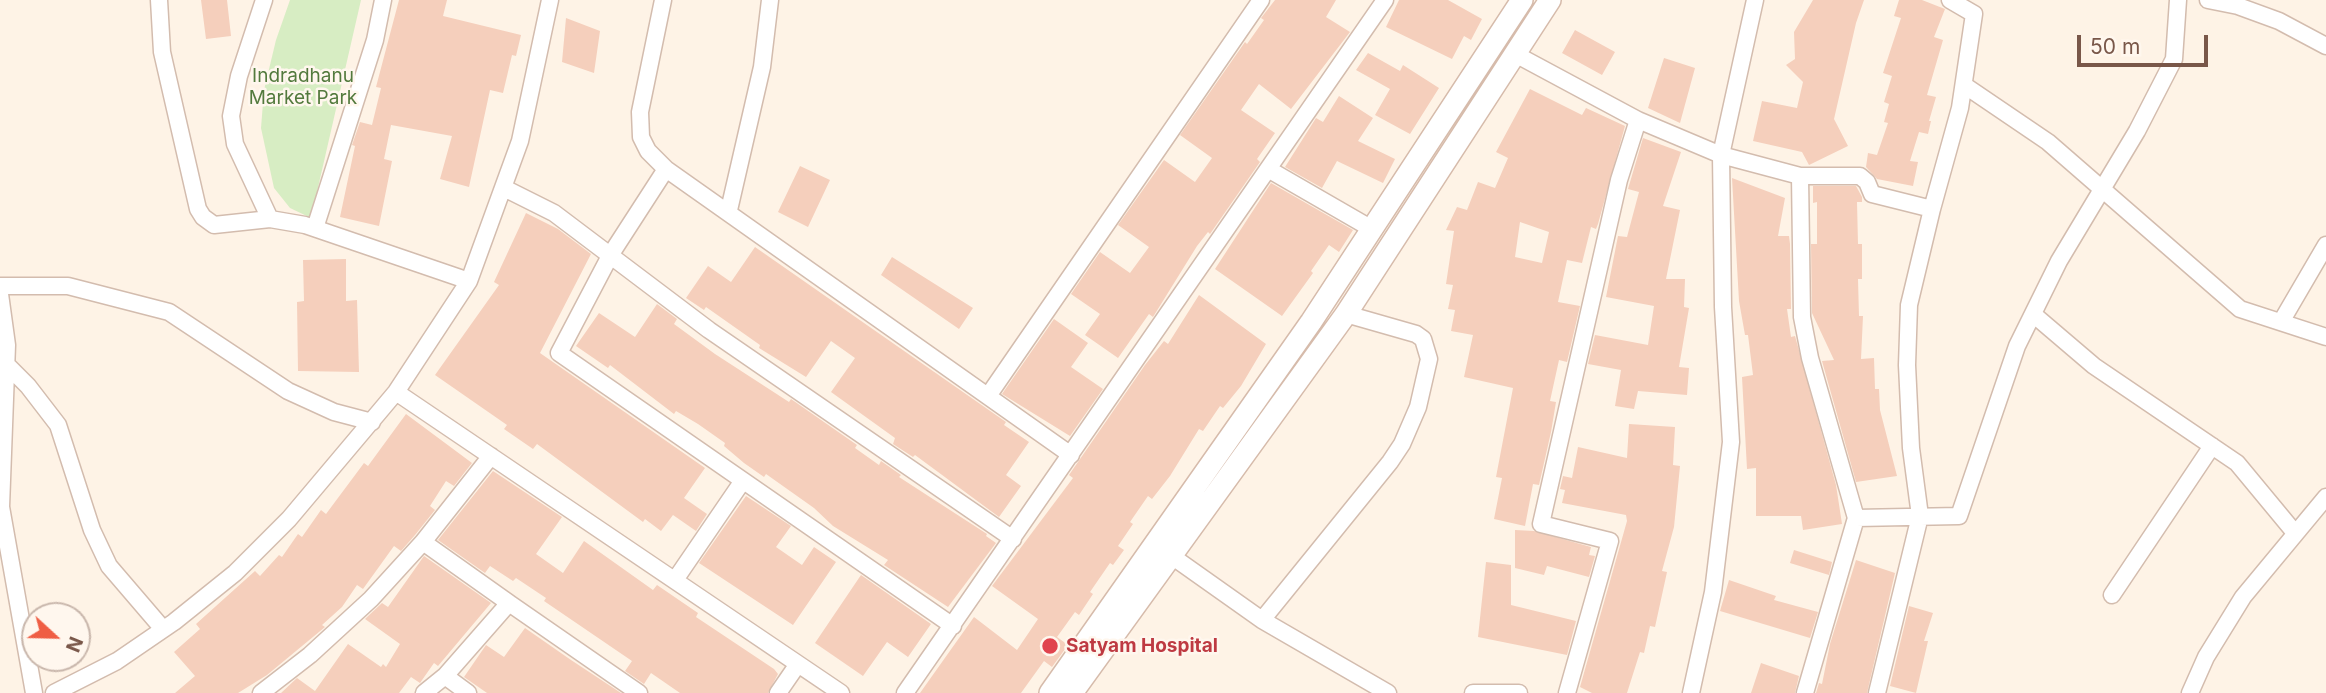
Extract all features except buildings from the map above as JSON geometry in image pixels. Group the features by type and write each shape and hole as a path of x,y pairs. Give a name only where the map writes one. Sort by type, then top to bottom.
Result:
{"street":[{"path":"159,0 162,52 198,209 214,225 270,219 315,228 469,281"},
{"path":"264,0 246,52 231,116 235,144 270,219"},
{"path":"315,228 375,40 383,0"},
{"path":"54,693 117,661 235,573 280,528 396,392 469,281 520,141 550,0"},
{"path":"663,0 639,121 643,144 666,169 729,210 1072,454"},
{"path":"729,210 762,67 770,0"},
{"path":"988,396 1261,0"},
{"path":"905,693 1385,0"},
{"path":"1050,693 1311,322 1522,0"},
{"path":"1072,693 1174,557 1274,412 1346,314 1550,0"},
{"path":"1691,693 1713,592 1731,442 1717,154 1755,0"},
{"path":"1877,693 1920,516 1911,448 1907,365 1909,305 1964,85 1974,14 1950,0"},
{"path":"1856,518 1959,516 2017,346 2059,261 2103,189 2174,59 2178,0"},
{"path":"2208,0 2238,6 2279,21 2326,46"},
{"path":"1516,54 1638,120 1717,154 1800,176 1860,176 1867,182 1872,194 1932,209"},
{"path":"1964,85 2048,142 2240,309 2326,337"},
{"path":"1466,89 1484,102"},
{"path":"1567,693 1610,541 1541,524 1619,180 1638,120"},
{"path":"666,169 611,254 559,353 953,626"},
{"path":"1268,169 1372,229"},
{"path":"1800,176 1802,317 1810,358 1856,518 1805,693"},
{"path":"504,188 554,214 611,254 709,330 1013,539"},
{"path":"2281,322 2326,245"},
{"path":"0,286 68,286 169,312 288,391 334,412 372,422"},
{"path":"0,294 6,364 1,507 34,693"},
{"path":"1262,620 1390,462 1402,444 1418,407 1429,359 1423,339 1416,334 1346,314"},
{"path":"2033,314 2094,366 2237,463 2295,533"},
{"path":"6,364 28,386 58,425 92,530 109,566 163,629"},
{"path":"396,392 841,693"},
{"path":"2112,595 2213,446"},
{"path":"261,693 310,655 371,599 423,542 491,456"},
{"path":"675,580 742,482"},
{"path":"2190,693 2206,657 2243,597 2295,533 2323,505"},
{"path":"423,542 639,693"},
{"path":"1174,557 1262,620 1388,693"},
{"path":"424,693 445,676 509,603"},
{"path":"778,693 798,664"},
{"path":"445,676 468,693"},
{"path":"1473,693 1519,693"}],"green space":[{"name":"Indradhanu Market Park","path":"290,0 361,0 311,218 290,208 274,188 261,128 264,90 276,40"}],"place":[{"name":"Satyam Hospital","path":"1050,646"}]}
